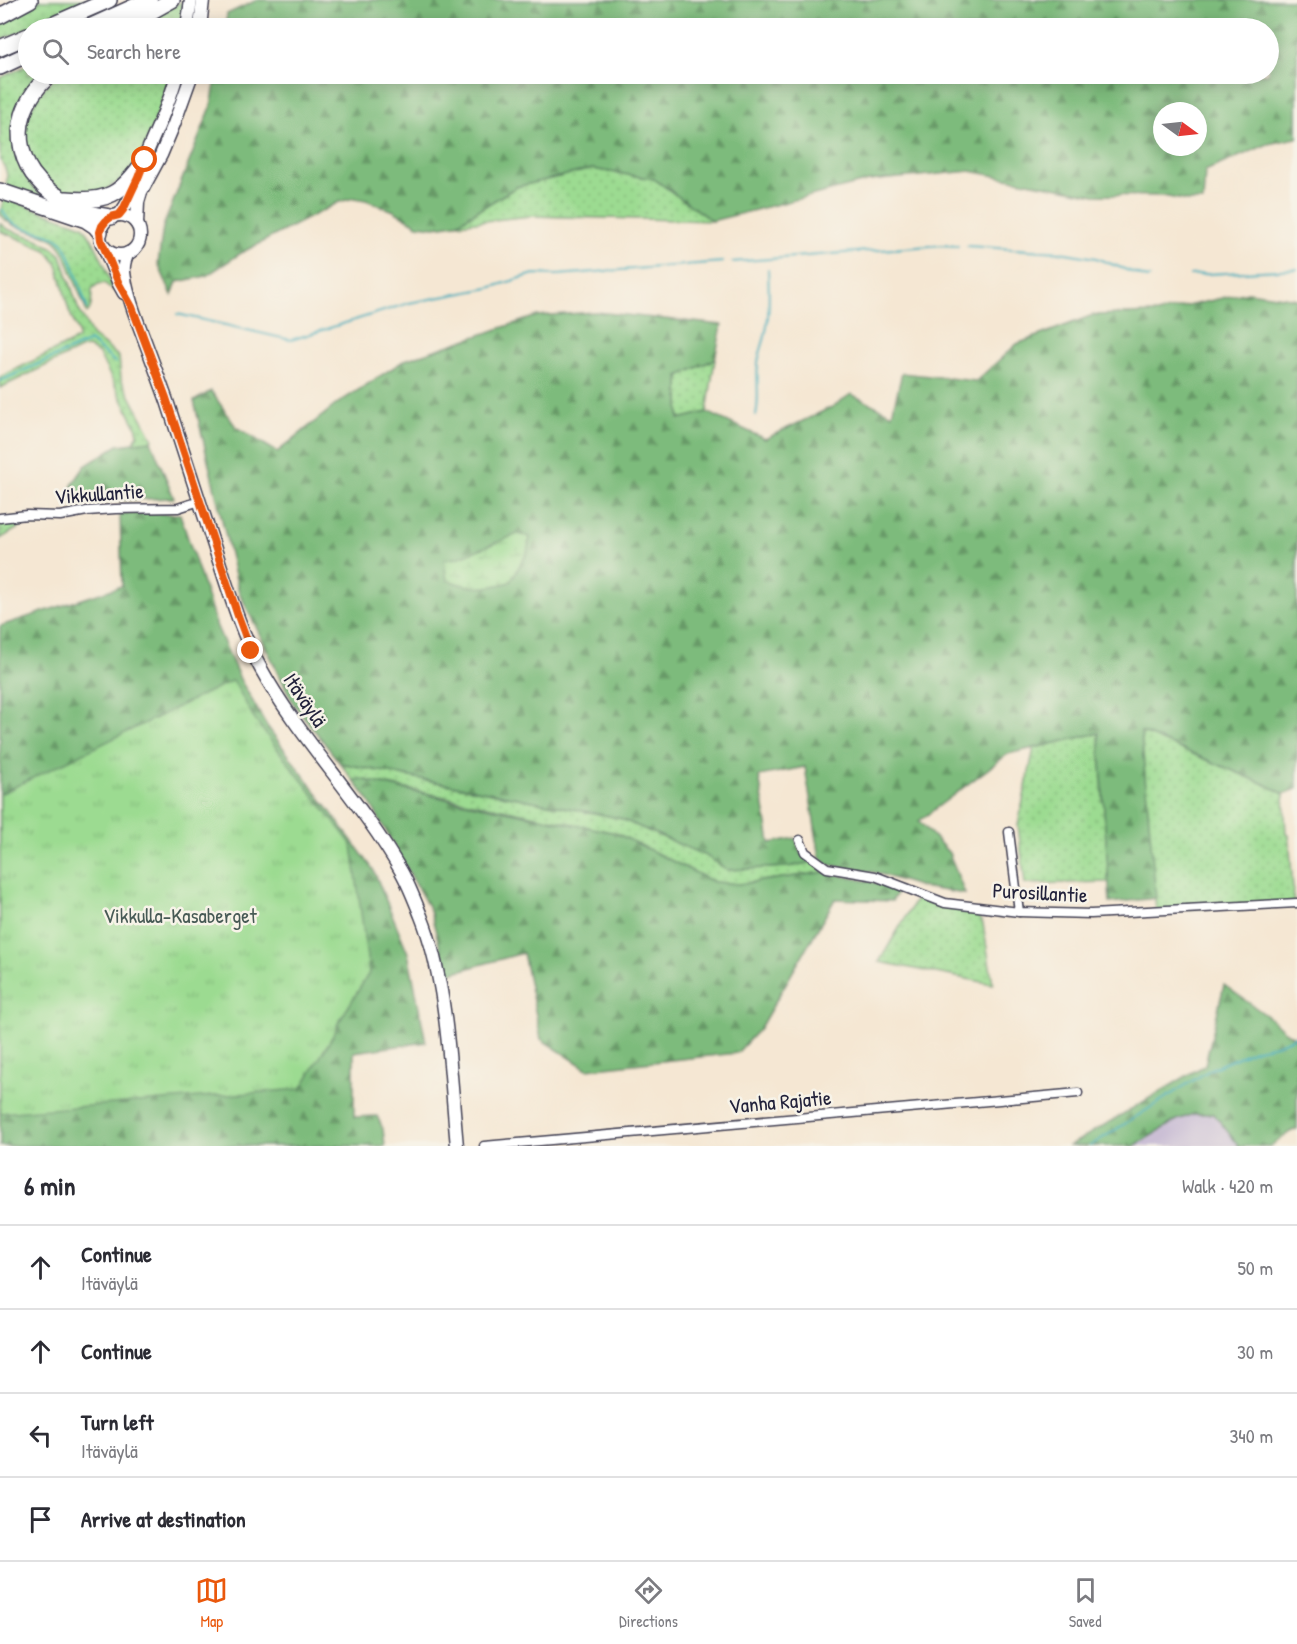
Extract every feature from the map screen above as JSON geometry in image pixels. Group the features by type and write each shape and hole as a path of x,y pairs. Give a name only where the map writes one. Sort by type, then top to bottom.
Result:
{"highway":[{"path":"0,16 30,0"},
{"path":"68,18 109,0"},
{"path":"109,18 149,0"},
{"path":"140,18 172,0"},
{"path":"0,48 18,40"},
{"path":"0,67 18,59"},
{"path":"42,84 32,95 21,122 20,140 26,161 38,180 63,199 88,213 115,216"},
{"path":"63,199 91,200 113,194 131,179 145,160"},
{"path":"0,191 86,220 100,232"}],"main road":[{"path":"201,18 203,0"},
{"path":"188,18 190,3"},
{"path":"115,216 132,219 140,231 138,243 128,253 117,255 104,247 100,232 106,221 126,205 169,103 174,84"},
{"path":"137,224 141,192 161,155 188,84"},
{"name":"Itäväylä","path":"104,247 119,284 132,307"},
{"name":"Itäväylä","path":"128,253 124,261 124,272 132,307 166,398 237,613 258,665 286,710 384,843 402,873 422,919 440,988 457,1146"}],"street":[{"name":"Vikkullantie","path":"0,518 27,515 60,516 106,509 178,508 200,501"},
{"path":"1009,832 1019,912"},
{"name":"Purosillantie","path":"800,840 805,852 827,868 875,876 945,903 1019,912 1090,914 1297,903"},
{"name":"Vanha Rajatie","path":"484,1146 1078,1093"}],"shaded area":[{"path":"1194,1114 1214,1114 1239,1146 1134,1146 1177,1120"}],"green space":[{"path":"40,0 88,0 55,18 18,18 18,33 0,40 0,22"},
{"path":"257,0 1297,0 1297,138 1268,144 1205,171 1203,201 1188,201 1163,196 1095,195 970,171 869,181 712,221 654,179 592,169 516,187 456,224 434,227 418,225 394,211 366,200 354,198 339,202 241,253 206,276 177,282 172,295 158,264 163,227 211,107 215,84 1279,84 1279,18 226,18 227,14"},
{"path":"183,1 181,18 151,18"},
{"path":"18,70 18,84 38,84 17,117 14,126 14,148 23,171 36,190 65,205 6,186 6,172 0,160 0,78"},
{"path":"48,84 168,84 154,124 131,171 100,194 77,193 58,187 42,176 30,160 25,138 28,117"},
{"path":"592,169 654,179 712,221 531,216 456,224 516,187"},
{"path":"4,198 83,226 101,256 113,290 104,283 92,289 91,305 87,313 60,246 51,238 16,226 5,219 0,213"},
{"path":"0,223 7,229 37,239 61,255 78,308 92,335 119,357 121,379 153,439 151,441 133,444 138,434 137,429 99,354 88,347 0,388 0,377 78,339 78,332 69,311 57,264 46,250 0,231"},
{"path":"1248,292 1297,299 1297,789 1284,794 1141,732 1156,898 1110,903 1099,733 1008,754 919,821 949,853 965,894 921,887 877,873 829,865 820,858 805,767 759,776 770,843 795,838 801,853 812,862 788,867 727,870 706,856 619,818 340,763 293,703 239,592 194,401 211,391 236,427 277,452 338,403 405,360 537,316 596,312 722,325 715,359 679,376 679,419 707,412 765,439 832,407 851,394 892,414 902,373 976,381 1017,344 1093,315 1157,313"},
{"path":"715,359 707,412 679,419 679,376"},
{"path":"151,441 174,498 68,502 72,485 85,466 118,445"},
{"name":"Vikkulla-Kasaberget","path":"120,513 180,514 217,627 240,679 267,726 373,869 408,953 426,1042 354,1052 354,1117 377,1116 383,1129 385,1146 0,1146 0,626 122,586"},
{"path":"35,518 0,539 0,521"},
{"path":"518,534 530,537 527,553 510,582 478,587 447,580 444,560 457,558"},
{"name":"Vikkulla-Kasaberget","path":"233,680 255,720 352,845 369,973 301,1089 0,1113 0,794"},
{"path":"1141,732 1284,794 1294,903 1156,911"},
{"path":"1099,733 1109,882 1025,884 1018,825 1034,748"},
{"path":"340,763 619,818 706,856 727,870 788,867 812,862 825,872 739,884 714,882 616,833 360,779 354,781"},
{"path":"360,779 616,833 714,882 739,884 825,872 900,888 892,901 835,899 760,1028 737,1053 587,1069 541,1039 523,953 447,974 430,910 369,801 354,781"},
{"path":"918,896 946,907 975,911 983,924 993,984 879,962"},
{"path":"1224,985 1297,1039 1297,1129 1271,1146 1239,1146 1214,1114 1194,1114 1177,1120 1134,1146 1069,1146 1205,1065"}],"waterway":[{"path":"3,210 13,223 48,234 62,242 73,264 87,308"},
{"path":"732,262 942,245 958,246"},
{"path":"967,246 1060,252 1096,258 1147,278 1150,277"},
{"path":"177,314 291,340 409,303 489,288 534,274 557,275 723,262"},
{"path":"756,415 758,363 768,320 768,269"},
{"path":"1190,275 1297,269"},
{"path":"0,381 90,341 116,363"},
{"path":"1090,1146 1211,1069 1257,1049 1276,1045 1297,1034"}],"route":[{"path":"145,160 123,210 102,226 101,240 119,284 132,307 166,398 251,651"}]}
